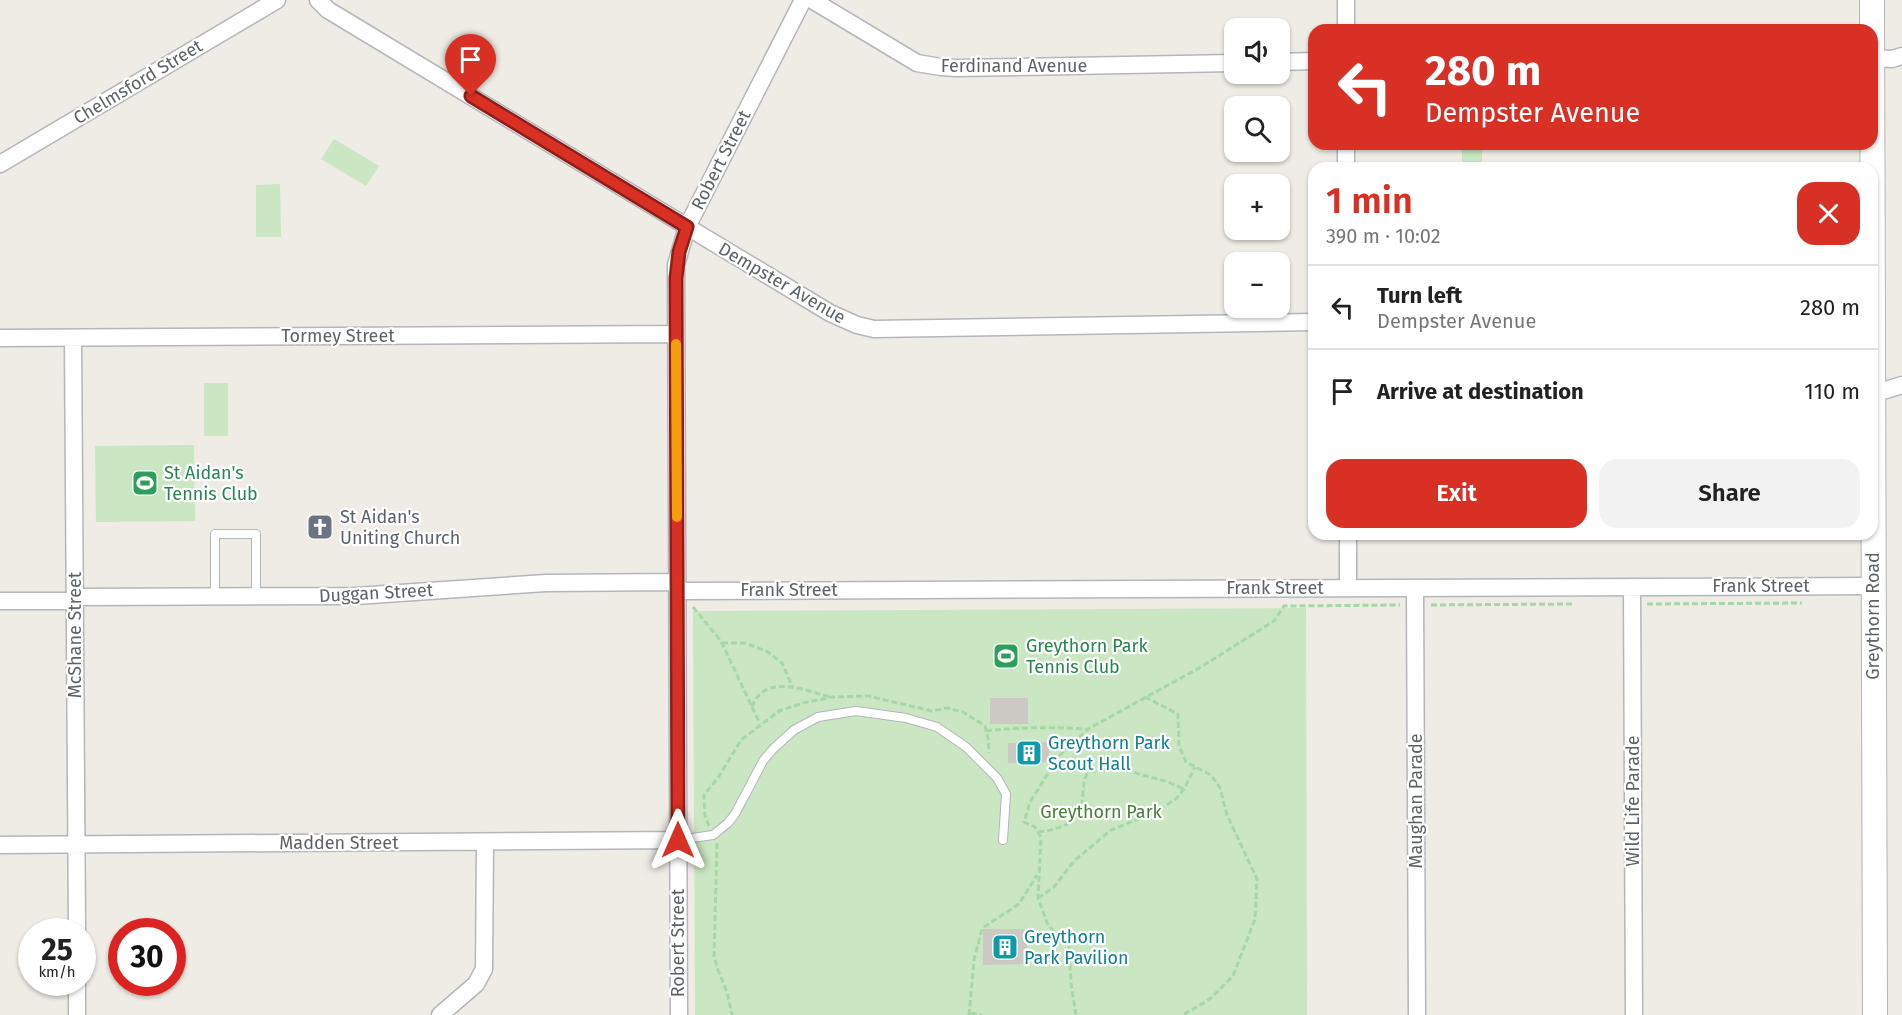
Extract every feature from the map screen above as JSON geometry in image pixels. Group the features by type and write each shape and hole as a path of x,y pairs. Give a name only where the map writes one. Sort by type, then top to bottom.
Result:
{"main road":[{"name":"Greythorn Road","path":"1872,0 1872,24"},
{"name":"Greythorn Road","path":"1873,540 1875,1015"}],"street":[{"name":"Chelmsford Street","path":"0,164 277,0"},
{"name":"Dempster Avenue","path":"318,0 328,10 830,314 847,322 865,327 1308,322"},
{"name":"Robert Street","path":"679,1015 676,265 687,227 803,0"},
{"name":"Ferdinand Avenue","path":"812,0 906,58 934,66 956,68 1224,63"},
{"path":"1346,0 1346,24"},
{"path":"1878,58 1902,56"},
{"path":"1290,62 1308,61"},
{"name":"Tormey Street","path":"0,338 676,334"},
{"name":"McShane Street","path":"73,338 77,918"},
{"path":"1878,392 1902,384"},
{"path":"1348,540 1348,588"},
{"name":"Duggan Street","path":"0,601 373,595 554,583 677,586"},
{"name":"Frank Street","path":"677,586 1348,588 1873,586"},
{"name":"Wild Life Parade","path":"1632,587 1634,1015"},
{"name":"Maughan Parade","path":"1415,588 1417,1015"},
{"name":"Madden Street","path":"0,845 678,840"},
{"path":"440,1015 476,984 484,969 485,842"},
{"path":"77,996 77,1015"}],"lane":[{"path":"215,597 215,534 256,534 256,597"},
{"path":"678,840 713,835 720,830 735,814 763,761 785,737 805,723 832,714 856,711 906,718 937,727 966,747 998,778 1006,794 1003,840"}],"path":[{"path":"692,606 722,643 760,724"},
{"path":"722,643 744,643 768,652 782,663 792,686"},
{"path":"752,707 754,701 765,690 787,685 832,698"},
{"path":"732,1015 727,992 714,956 718,844 705,816 704,795 718,778 741,740 779,711 803,703 832,698 867,696 932,711 947,708 963,712 985,726 989,756 998,771 998,778"},
{"path":"1076,1015 1069,947 1048,925 1038,898 1041,837 1035,827 1024,822 1030,802 1059,756 1088,729 1145,697 1178,714 1179,746 1186,762 1211,775 1220,788 1227,815 1257,879 1255,918 1233,976 1210,999 1183,1015"},
{"path":"987,731 1008,728 1058,727 1088,729"},
{"path":"1038,898 1054,887 1074,861 1111,830 1154,813 1176,799 1195,767"},
{"path":"1038,832 1051,831 1070,824 1083,801 1084,779 1090,771 1125,770 1184,789"},
{"path":"982,1015 970,1014 974,960 982,929 1019,904 1038,873"}],"green space":[{"path":"334,139 379,166 366,186 321,159"},
{"path":"1462,150 1482,150 1482,162 1462,162"},
{"path":"280,184 281,237 256,237 256,185"},
{"path":"204,383 228,383 228,436 204,436"},
{"name":"St Aidan's Tennis Club","path":"194,445 195,521 96,522 95,446"},
{"name":"Greythorn Park","path":"1306,608 1307,1015 695,1015 693,611"}],"building":[{"name":"Greythorn Park Tennis Club","path":"990,698 1028,698 1028,724 990,724"},
{"name":"Greythorn Park Scout Hall","path":"1049,742 1049,762 1008,763 1008,743"},
{"name":"Greythorn Park Pavilion","path":"983,929 1027,929 1027,964 983,965"}],"slow traffic":[{"path":"676,344 677,517"}],"place":[{"name":"St Aidan's Tennis Club","path":"145,483"},
{"name":"St Aidan's Uniting Church","path":"320,527"},
{"name":"Greythorn Park Tennis Club","path":"1006,656"},
{"name":"Greythorn Park Scout Hall","path":"1029,753"},
{"name":"Greythorn Park Pavilion","path":"1005,947"}],"route":[{"path":"471,96 687,227 676,265 678,840"}]}
